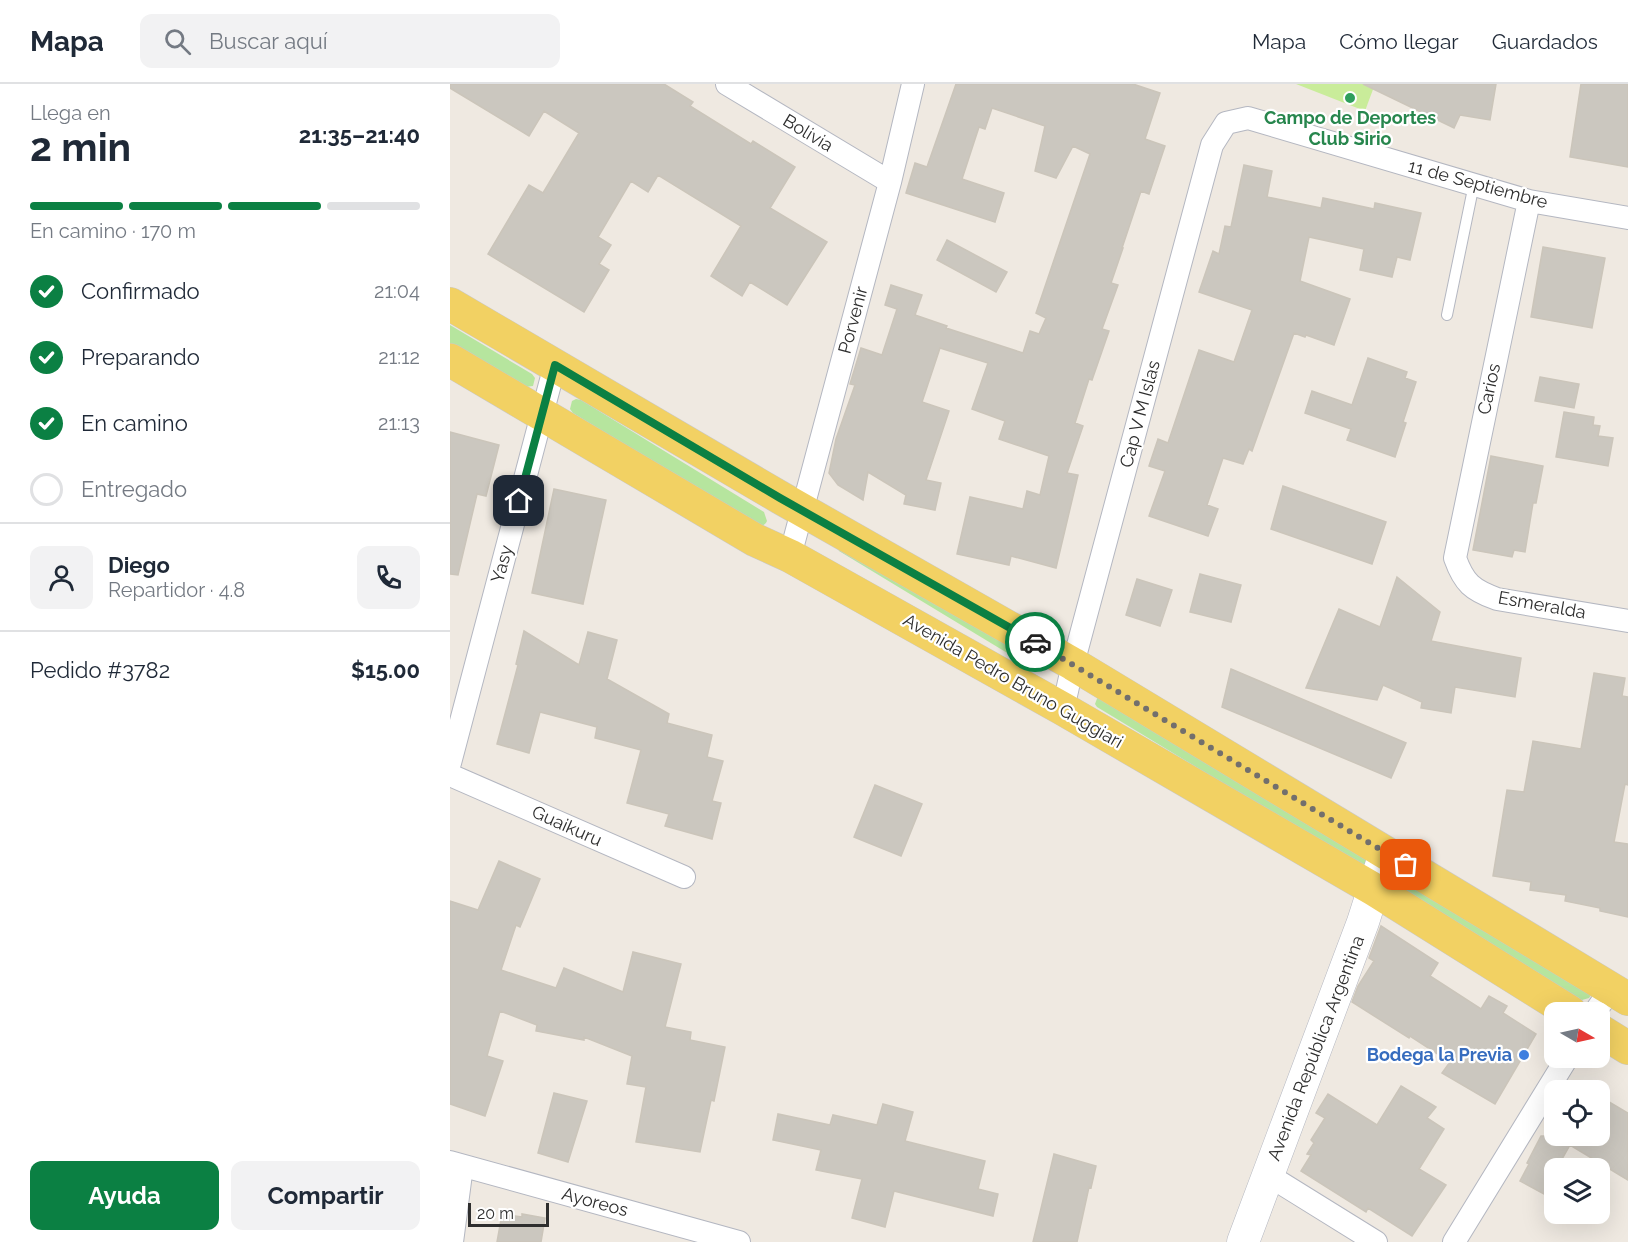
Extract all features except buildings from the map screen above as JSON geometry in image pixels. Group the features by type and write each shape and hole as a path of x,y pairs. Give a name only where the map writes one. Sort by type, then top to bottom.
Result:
{"main road":[{"path":"450,304 780,498 1073,664 1385,853 1611,1000"},
{"name":"Avenida Pedro Bruno Guggiari","path":"450,360 755,540 790,556 1063,709 1375,890 1554,1002"},
{"name":"Avenida República Argentina","path":"1243,1242 1375,890 1385,853"},
{"path":"1610,1037 1628,1048"}],"street":[{"name":"Bolivia","path":"727,84 890,182"},
{"name":"Porvenir","path":"790,556 890,182 913,84"},
{"name":"11 de Septiembre","path":"1226,123 1248,118 1529,201 1628,218"},
{"name":"Cap V M Islas","path":"1063,709 1073,664 1212,145 1226,123"},
{"name":"Carios","path":"1461,577 1455,558 1459,534 1529,201"},
{"name":"Yasy","path":"450,763 555,365"},
{"name":"Esmeralda","path":"1461,577 1479,592 1497,598 1628,621"},
{"name":"Guaikuru","path":"450,775 684,877"},
{"path":"1454,1242 1561,1068"},
{"path":"452,1242 456,1164"},
{"name":"Ayoreos","path":"456,1164 739,1242"},
{"path":"1268,1176 1376,1242"}],"lane":[{"path":"1447,315 1474,184"}],"green space":[{"name":"Campo de Deportes Club Sirio","path":"1296,84 1375,84 1365,111"},
{"path":"450,325 532,374 535,378 533,386 525,387 450,343"},
{"path":"576,399 764,512 766,523 756,525 573,413 570,409 572,401"},
{"path":"838,548 1045,666 1037,671 839,551"},
{"path":"1098,696 1371,858 1363,868 1097,707 1095,704"},
{"path":"1406,882 1591,995 1582,1000 1406,894 1404,885"}],"way so far":[{"path":"1035,642 1406,865"}],"place":[{"name":"Campo de Deportes Club Sirio","path":"1350,98"},
{"name":"Bodega la Previa","path":"1524,1055"}],"route":[{"path":"519,501 555,365 780,498 1035,642"}]}
